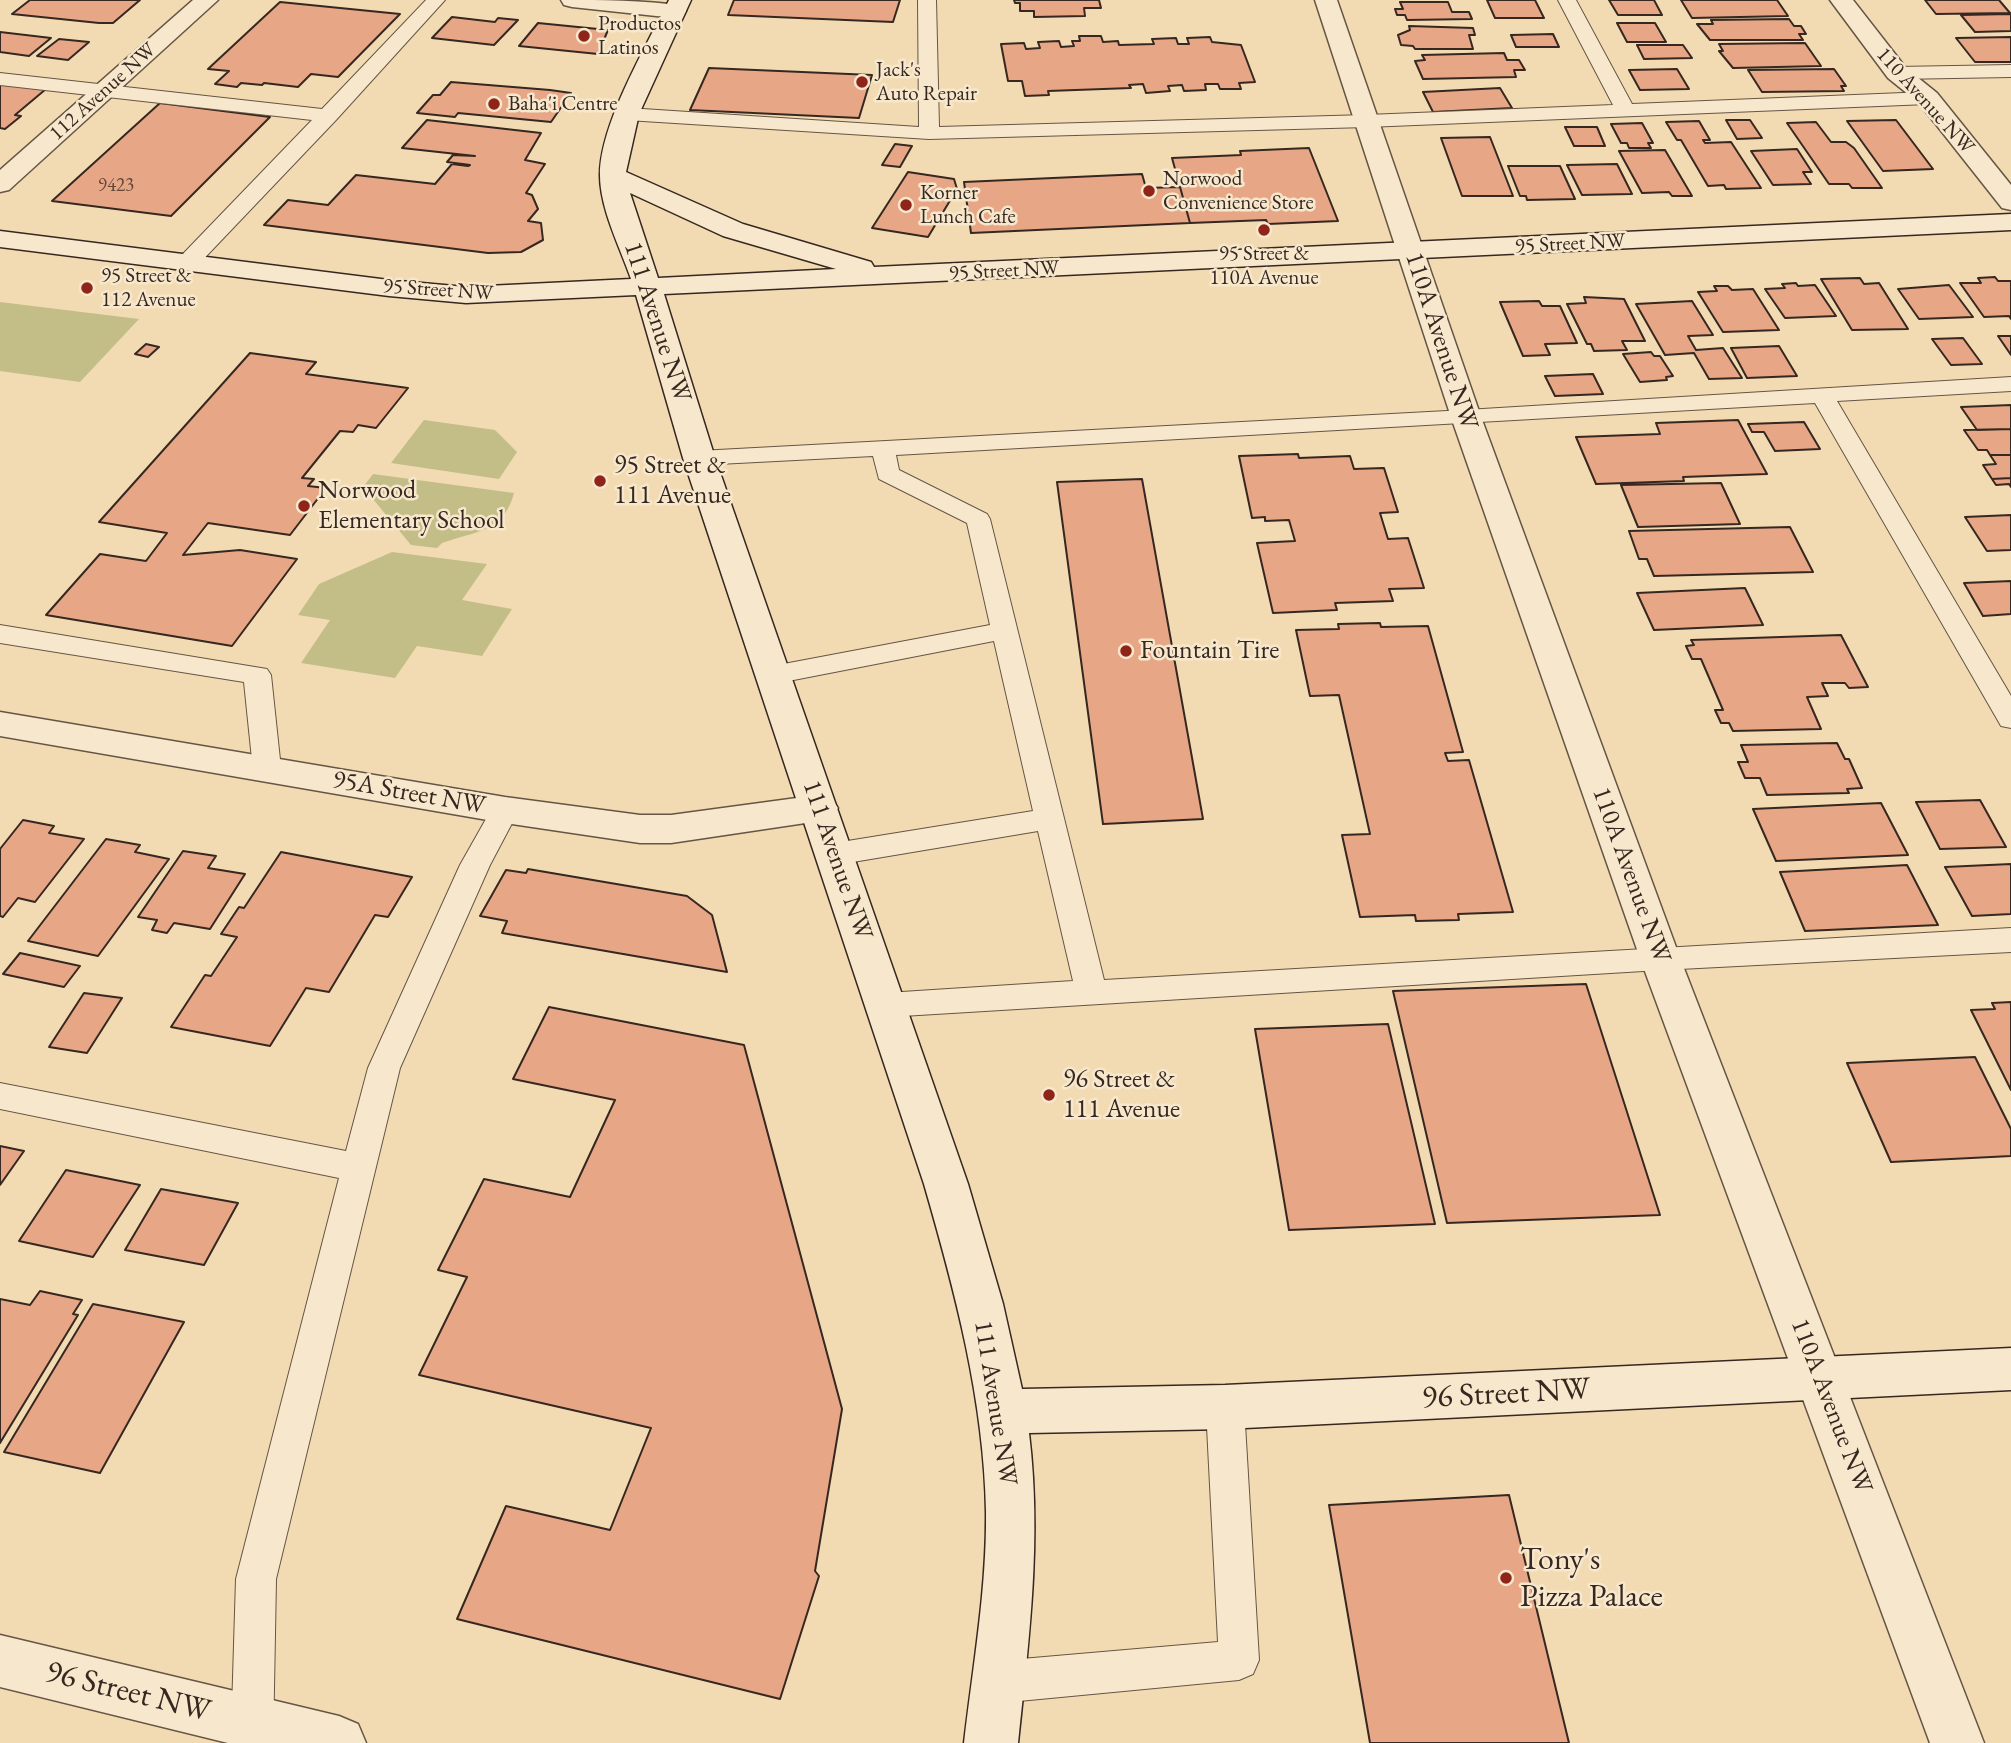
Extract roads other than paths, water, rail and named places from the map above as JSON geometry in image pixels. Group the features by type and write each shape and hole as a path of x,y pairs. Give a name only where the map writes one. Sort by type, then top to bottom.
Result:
{"street":[{"name":"112 Avenue NW","path":"0,184 207,0"},
{"path":"572,0 678,6"},
{"name":"110A Avenue NW","path":"1326,0 1466,417 1660,958 1957,1743"},
{"name":"110 Avenue NW","path":"1841,0 1897,73 1928,98 2011,202"},
{"name":"111 Avenue NW","path":"678,6 628,114 617,148 613,176 620,209 648,288 699,458 886,1005 974,1280 1000,1412 1009,1470 1011,1513 1010,1564 991,1743"},
{"path":"613,176 733,230 890,277"},
{"name":"95 Street NW","path":"0,239 466,295 2011,222"},
{"name":"95A Street NW","path":"0,723 505,810 640,829 671,829 819,808"},
{"name":"96 Street NW","path":"1000,1412 1225,1407 2011,1369"},
{"name":"96 Street NW","path":"0,1661 253,1733 339,1743"}],"lane":[{"path":"187,263 436,0"},
{"path":"927,0 929,133"},
{"path":"1567,0 1625,110"},
{"path":"1897,73 2011,71"},
{"path":"0,79 328,116"},
{"path":"628,114 929,133 1367,121 1928,98"},
{"path":"699,458 1466,417 2011,384"},
{"path":"1822,396 2011,719"},
{"path":"883,447 888,474 978,519 1002,631 1091,992"},
{"path":"774,675 1002,631"},
{"path":"0,634 257,675 267,769"},
{"path":"253,1733 256,1579 384,1068 475,865 505,810"},
{"path":"835,854 1049,819"},
{"path":"886,1005 1660,958 2011,940"},
{"path":"0,1096 360,1168"},
{"path":"998,1682 1239,1660 1225,1407"}],"place":[{"name":"Productos Latinos","path":"584,36"},
{"name":"Jack's Auto Repair","path":"862,82"},
{"name":"Baha'i Centre","path":"494,104"},
{"name":"Norwood Convenience Store","path":"1149,191"},
{"name":"Korner Lunch Cafe","path":"906,205"},
{"name":"95 Street & 110A Avenue","path":"1264,230"},
{"name":"95 Street & 112 Avenue","path":"87,288"},
{"name":"95 Street & 111 Avenue","path":"600,481"},
{"name":"Norwood Elementary School","path":"304,506"},
{"name":"Fountain Tire","path":"1126,651"},
{"name":"96 Street & 111 Avenue","path":"1049,1095"},
{"name":"Tony's Pizza Palace","path":"1506,1578"}]}
